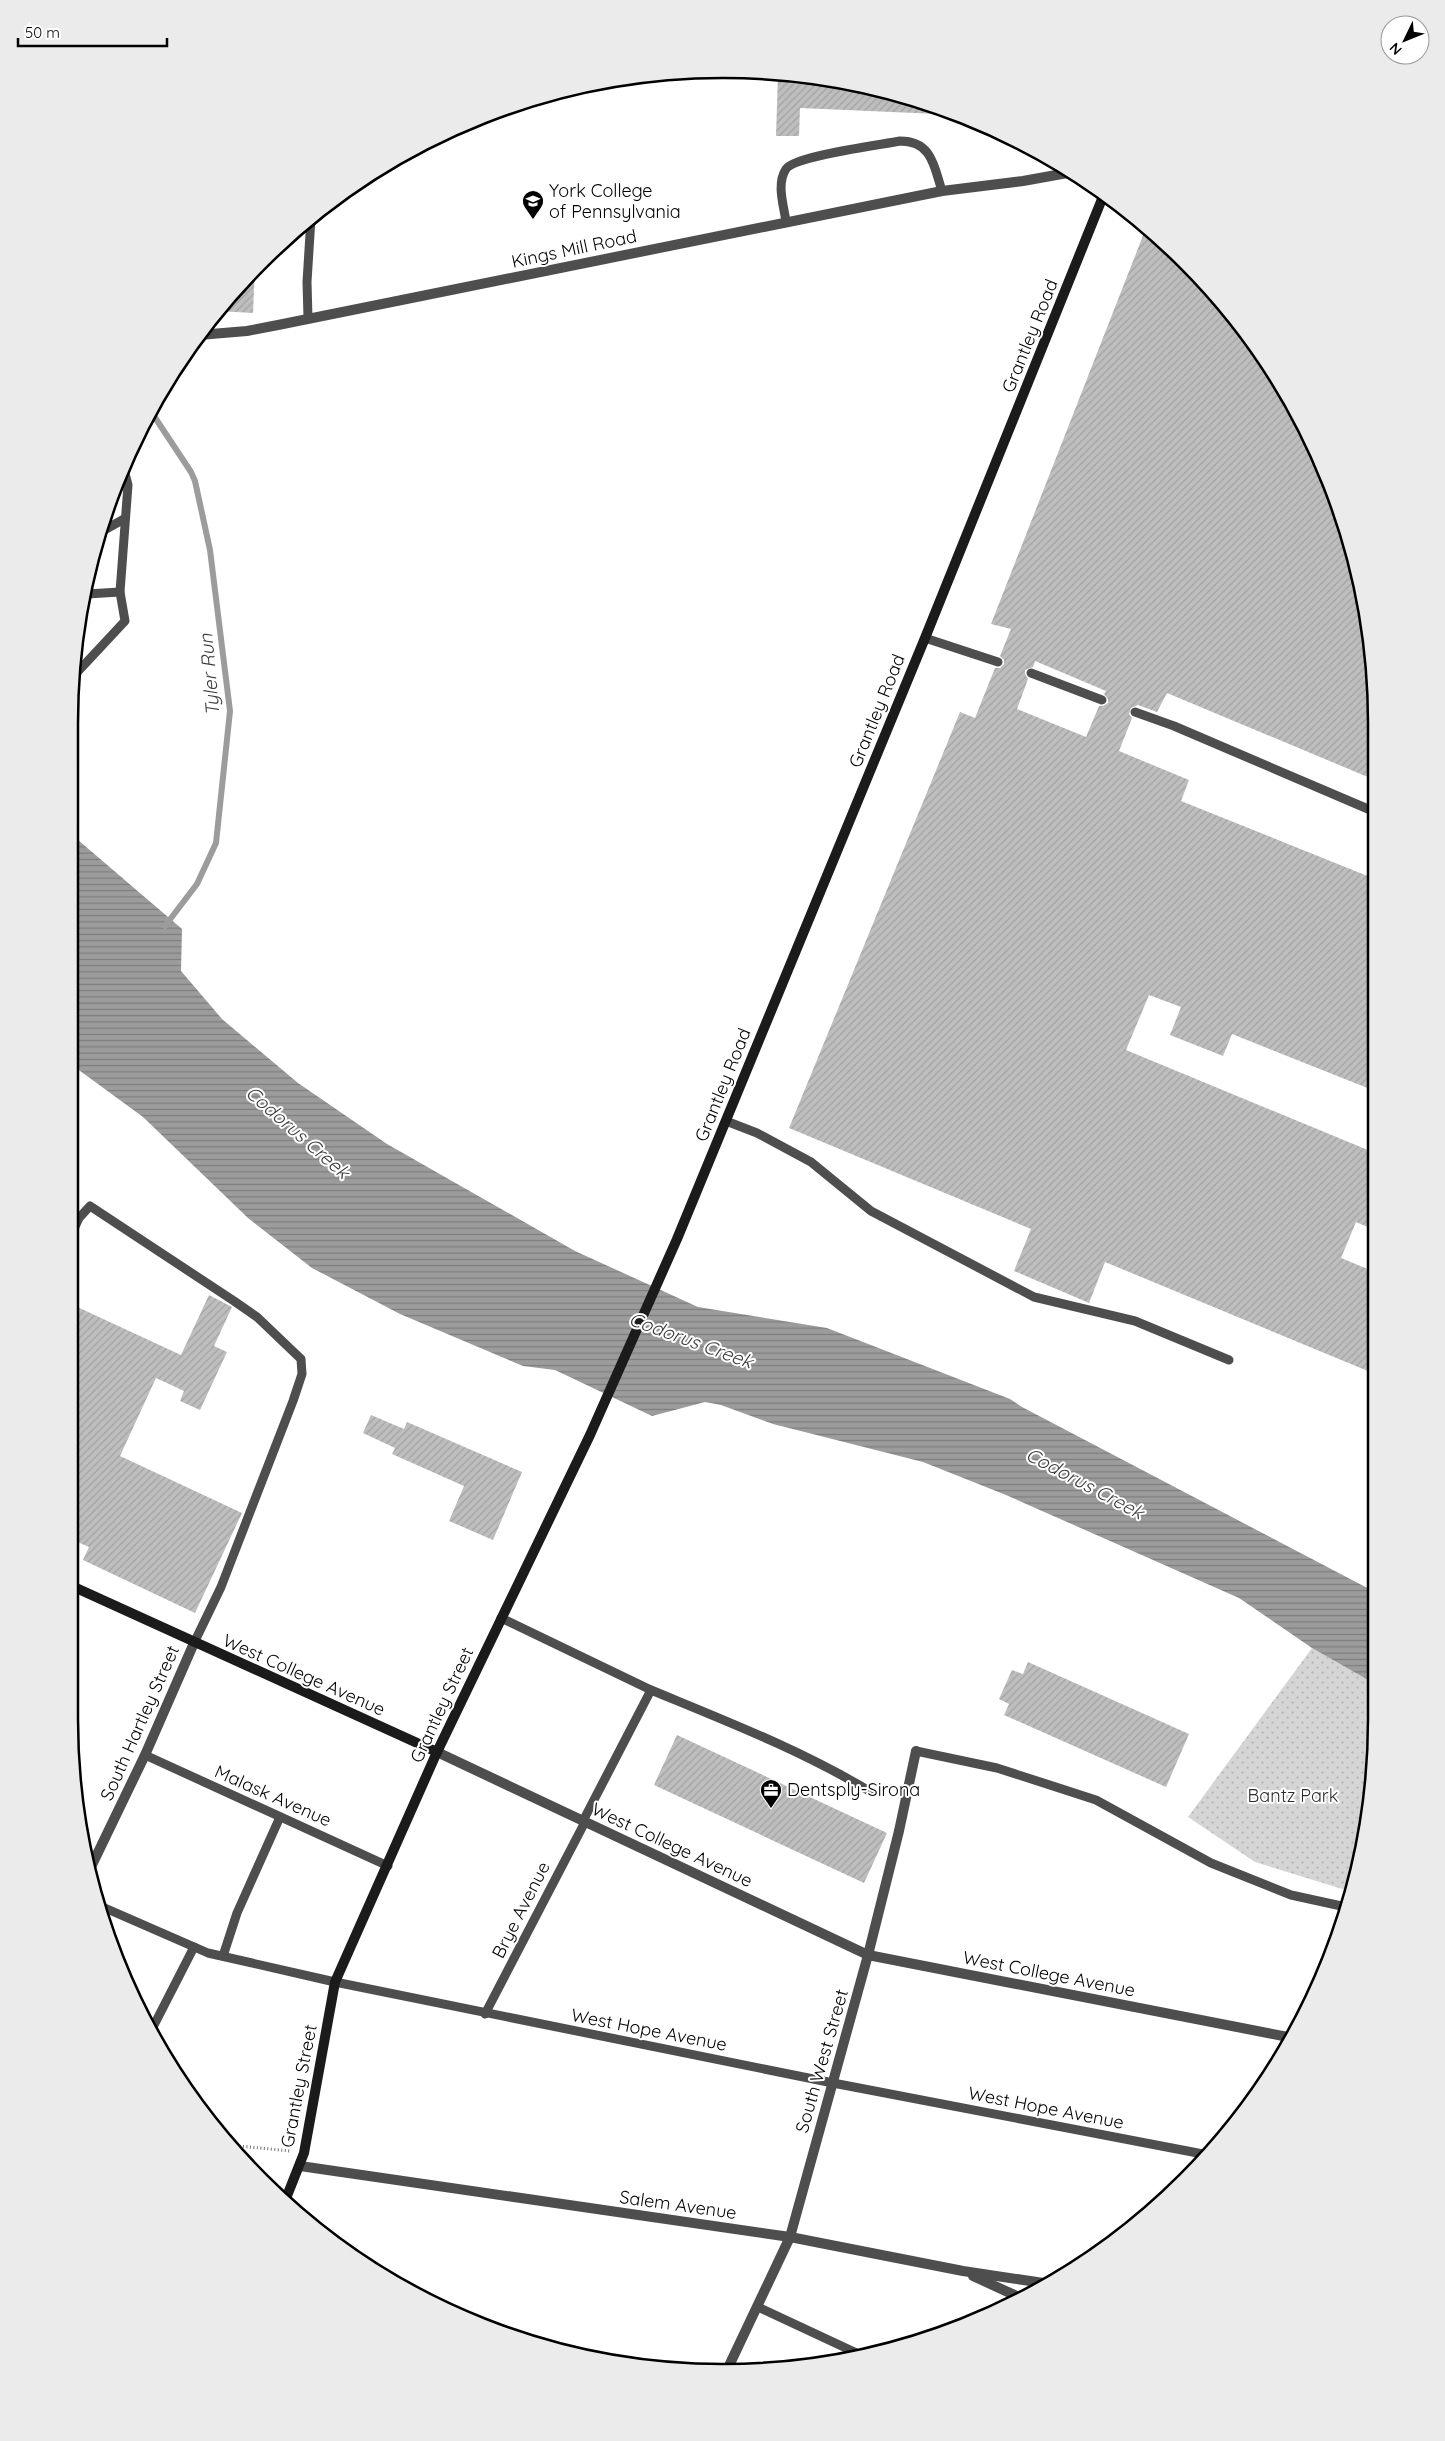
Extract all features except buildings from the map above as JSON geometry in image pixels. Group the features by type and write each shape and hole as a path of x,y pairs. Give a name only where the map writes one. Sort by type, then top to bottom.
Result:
{"street":[{"name":"Kings Mill Road","path":"208,334 247,331 942,191 1061,174"},
{"name":"Grantley Road","path":"677,1239 925,638 1101,201"},
{"name":"Grantley Street","path":"289,2195 304,2153 335,1982 437,1752 590,1435 677,1239"},
{"name":"West College Avenue","path":"78,1589 437,1752 868,1955 1284,2036"},
{"name":"South Hartley Street","path":"94,1861 145,1756 194,1643"},
{"name":"South West Street","path":"731,2364 790,2237 868,1955 899,1831 916,1751"},
{"name":"Salem Avenue","path":"300,2166 790,2237 963,2271 1036,2282"},
{"path":"963,2271 1013,2294"}],"lane":[{"path":"786,222 781,181 785,169 792,163 811,158 900,141 912,141 927,152 942,191"},
{"path":"308,318 307,282 310,227"},
{"path":"80,669 125,621 120,592 128,485 126,478"},
{"path":"108,528 124,519"},
{"path":"91,594 120,592"},
{"path":"925,638 998,662"},
{"path":"1031,673 1102,700"},
{"path":"1135,712 1174,726 1368,809"},
{"path":"726,1121 757,1133 811,1162 870,1211 1034,1297 1135,1321 1228,1360"},
{"path":"78,1220 90,1206 257,1317 301,1358 302,1374 293,1401 221,1587 194,1643"},
{"path":"502,1618 651,1690 834,1769 871,1792"},
{"name":"Brye Avenue","path":"485,2014 651,1690"},
{"path":"916,1751 997,1768 1096,1800 1211,1863 1291,1895 1339,1906"},
{"name":"Malask Avenue","path":"145,1756 388,1866"},
{"path":"222,1956 237,1913 280,1817"},
{"name":"West Hope Avenue","path":"107,1909 194,1947 222,1956 335,1982 832,2083 1199,2153"},
{"path":"155,2024 194,1947"},
{"path":"758,2307 851,2350"}],"path":[{"path":"240,2146 304,2153"}],"green space":[{"name":"Bantz Park","path":"1312,1648 1368,1680 1366,1761 1362,1803 1345,1890 1255,1862 1188,1817"}],"water":[{"name":"Codorus Creek","path":"78,840 182,929 181,971 222,1019 298,1083 387,1144 575,1251 698,1307 827,1328 1010,1399 1368,1588 1368,1680 1312,1648 1239,1598 1006,1495 923,1462 773,1424 721,1405 705,1402 652,1416 555,1370 523,1366 400,1314 312,1268 248,1218 143,1117 78,1069"}],"waterway":[{"name":"Tyler Run","path":"155,417 195,481 210,550 230,711 216,843 197,884 165,926"}],"place":[{"name":"York College of Pennsylvania","path":"533,220"},
{"name":"Dentsply-Sirona","path":"771,1809"}]}
